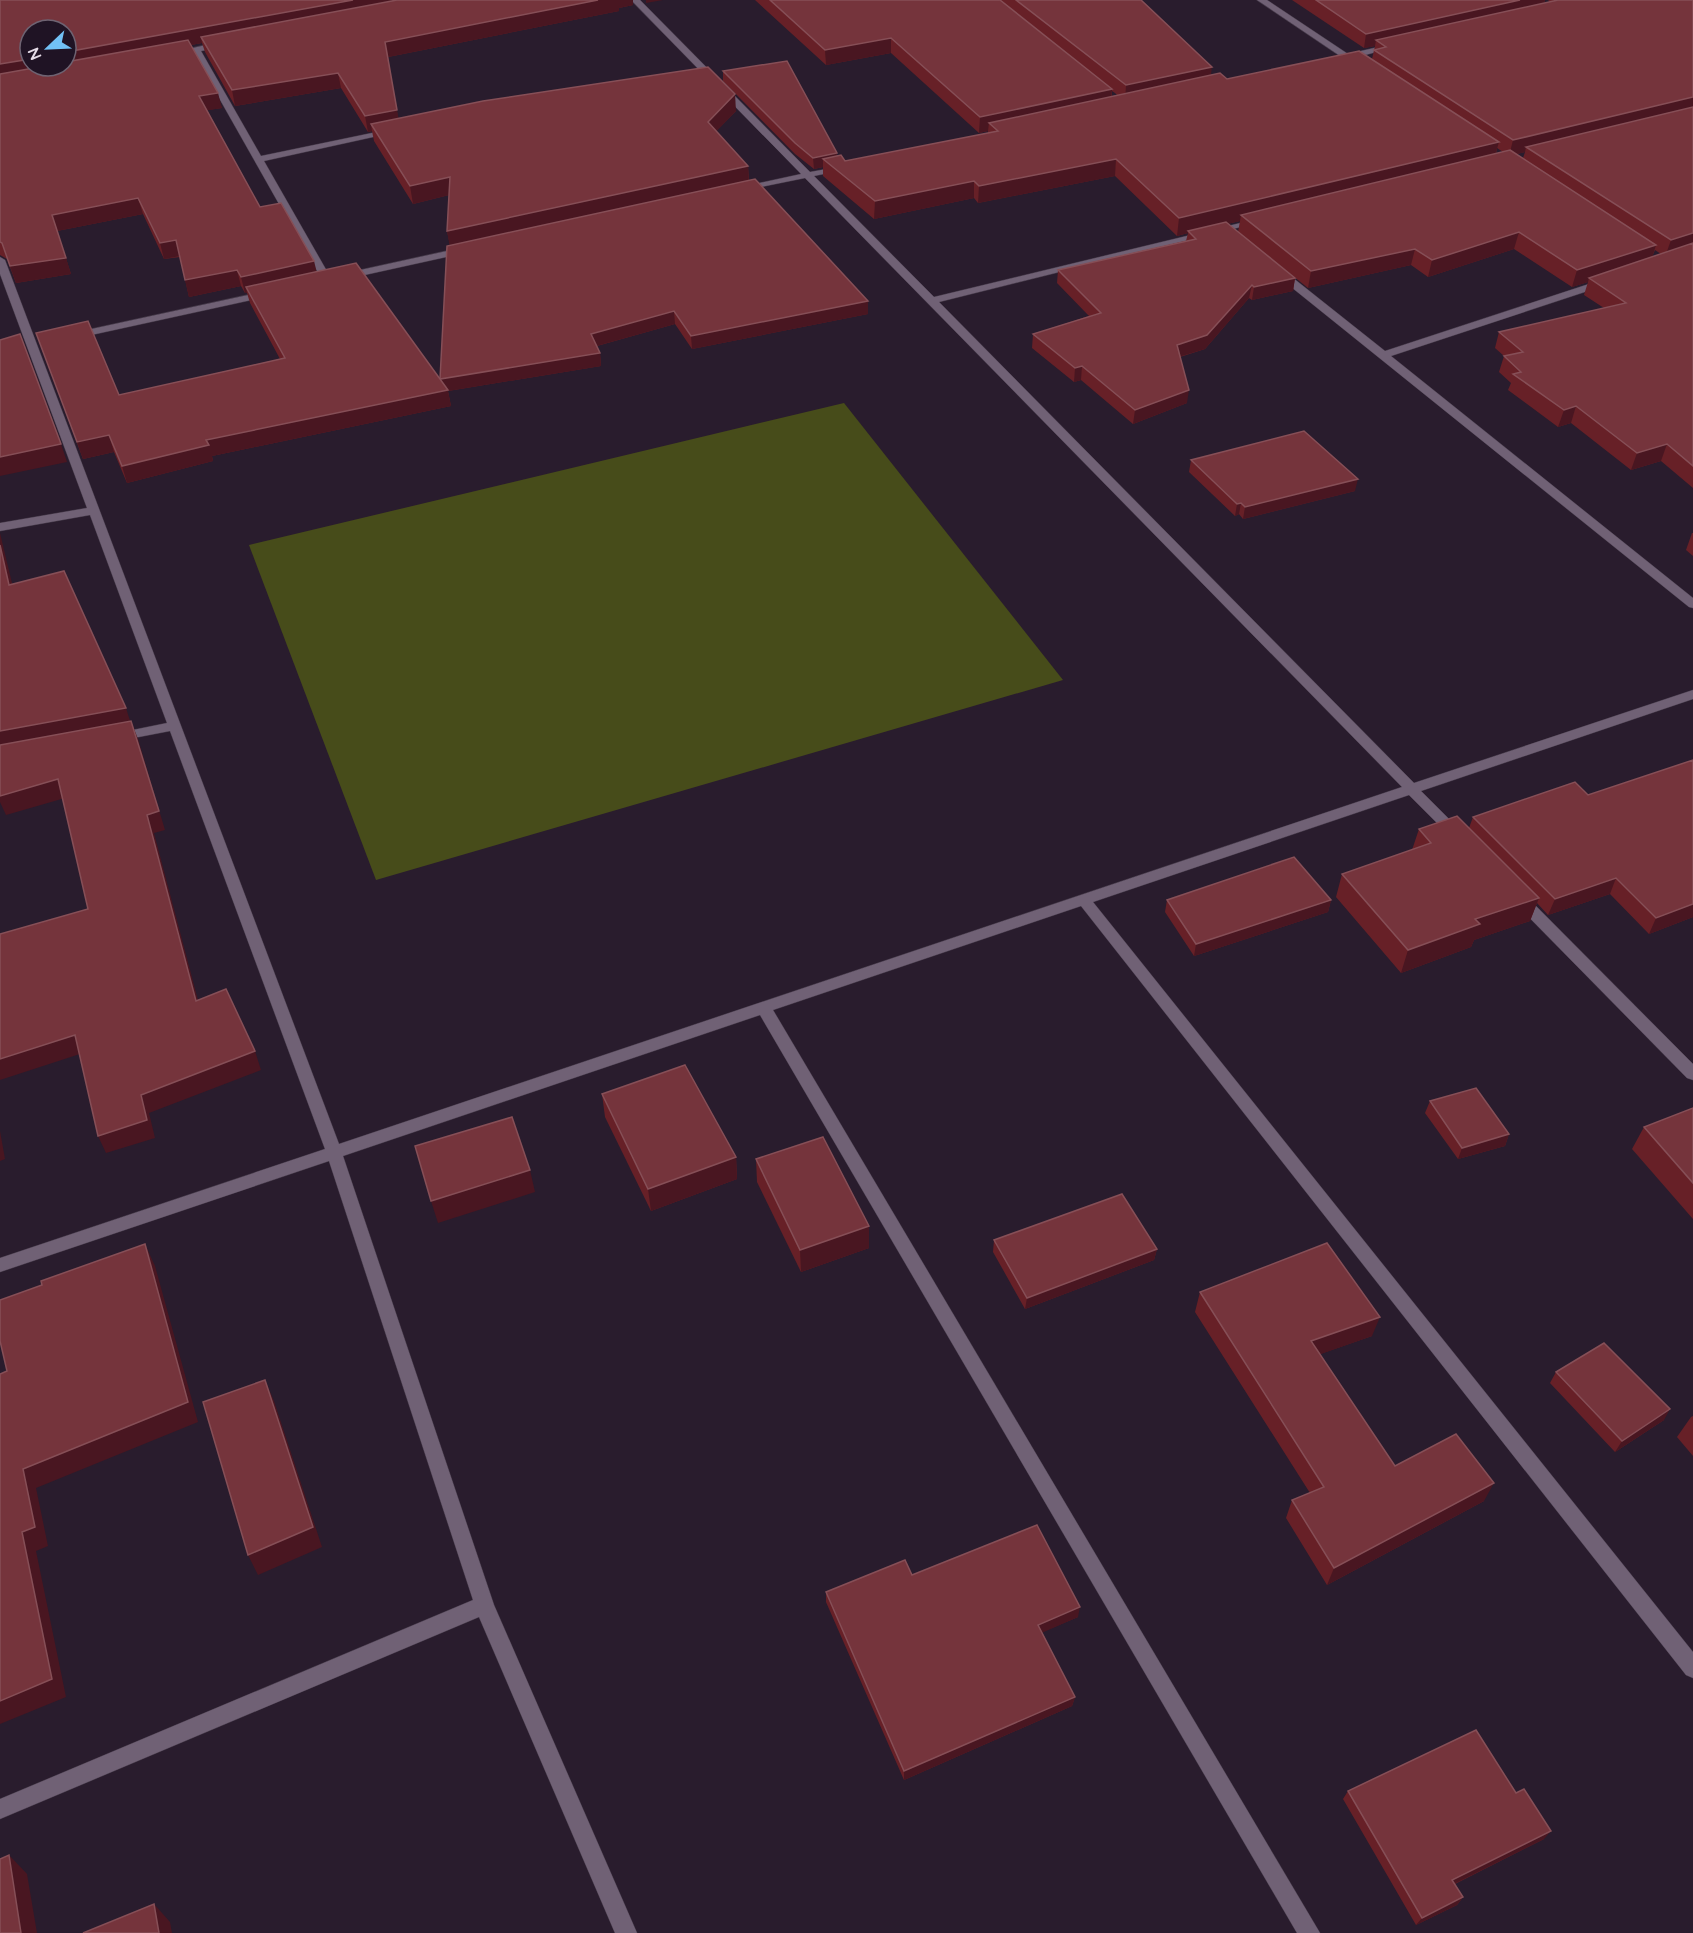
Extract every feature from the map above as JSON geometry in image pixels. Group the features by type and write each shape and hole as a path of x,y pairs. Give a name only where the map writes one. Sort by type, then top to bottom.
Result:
{"street":[{"path":"635,0 697,69 807,175 1469,847"},
{"path":"1261,0 1358,63"},
{"path":"162,55 231,42"},
{"path":"1336,59 1406,44"},
{"path":"196,49 327,280"},
{"path":"259,159 399,130"},
{"path":"739,190 854,165"},
{"path":"932,301 1229,232 1270,217"},
{"path":"315,283 475,248"},
{"path":"0,260 333,1152 484,1605 625,1933"},
{"path":"1271,266 1693,604"},
{"path":"1383,356 1619,278"},
{"path":"66,338 281,290"},
{"path":"0,527 93,511"},
{"path":"0,1265 1693,694"},
{"path":"105,739 174,726"},
{"path":"1511,889 1693,1074"},
{"path":"1084,900 1693,1668"},
{"path":"764,1008 1309,1933"},
{"path":"0,1809 484,1605"}],"green space":[{"path":"844,403 1063,680 376,880 249,545"}],"building":[{"path":"0,0 353,0 78,50 78,18 18,18 18,61 0,64"},
{"path":"397,0 598,0 385,42 397,110 365,116 338,73 232,90 201,37"},
{"path":"770,0 1000,0 1112,89 980,117 891,38 825,50"},
{"path":"1016,0 1141,0 1212,67 1126,85"},
{"path":"1316,0 1520,0 1366,34"},
{"path":"1558,0 1693,0 1693,97 1513,140 1374,50 1386,47 1376,40"},
{"path":"188,40 218,93 199,96 260,207 281,203 314,261 241,277 237,270 185,280 176,240 160,243 138,198 52,215 66,258 10,266 0,242 0,74 18,71 18,78 78,78 78,60"},
{"path":"1359,51 1499,142 1179,218 1116,159 979,186 974,181 875,201 823,159 841,155 845,161 998,131 989,123 1220,73 1227,79"},
{"path":"787,61 837,153 813,158 723,71"},
{"path":"708,67 735,94 708,122 748,166 447,231 450,177 410,186 371,124 483,101"},
{"path":"1693,107 1693,233 1671,240 1526,147"},
{"path":"1510,150 1656,245 1577,270 1519,232 1432,260 1415,249 1311,271 1241,215"},
{"path":"755,179 868,301 691,336 674,311 591,334 600,353 440,379 447,246"},
{"path":"1226,222 1295,278 1254,287 1252,285 1207,335 1177,345 1189,390 1135,410 1082,366 1075,368 1033,334 1101,313 1058,270 1196,239 1188,231"},
{"path":"1693,243 1693,466 1667,444 1637,453 1576,406 1564,410 1513,374 1521,372 1504,356 1523,352 1499,332 1626,303 1589,278"},
{"path":"356,263 448,390 206,440 209,445 122,466 109,435 77,442 36,333 88,321 119,395 285,358 246,287"},
{"path":"20,334 61,444 0,457 0,340"},
{"path":"1304,431 1358,479 1245,507 1241,503 1237,504 1191,460"},
{"path":"0,545 9,585 64,571 126,708 0,731"},
{"path":"131,721 159,811 147,815 196,1001 226,989 255,1051 141,1095 147,1120 98,1136 75,1035 0,1059 0,934 88,909 58,779 0,796 0,745"},
{"path":"1693,760 1693,904 1656,918 1616,878 1555,899 1473,817 1575,782 1588,795"},
{"path":"1457,816 1539,898 1475,919 1480,924 1408,950 1342,874 1431,843 1419,829"},
{"path":"1294,857 1331,900 1196,944 1167,900"},
{"path":"685,1065 736,1157 648,1189 602,1094"},
{"path":"1476,1088 1509,1134 1462,1148 1430,1101"},
{"path":"1693,1108 1693,1183 1644,1127"},
{"path":"512,1117 530,1170 431,1201 415,1146"},
{"path":"823,1137 869,1226 800,1250 756,1159"},
{"path":"1122,1194 1157,1249 1027,1298 994,1240"},
{"path":"1327,1243 1380,1317 1311,1341 1395,1466 1456,1434 1494,1483 1334,1568 1292,1500 1324,1487 1200,1292"},
{"path":"145,1244 188,1402 23,1469 35,1527 22,1532 52,1679 0,1701 0,1374 7,1371 0,1341 0,1300 42,1285 41,1281"},
{"path":"1604,1343 1670,1409 1622,1441 1556,1372"},
{"path":"265,1380 313,1527 248,1555 203,1402"},
{"path":"1037,1525 1080,1607 1038,1625 1075,1697 904,1771 826,1592 905,1560 912,1575"},
{"path":"1476,1730 1516,1793 1524,1789 1551,1831 1452,1880 1463,1897 1422,1918 1348,1791"},
{"path":"9,1855 21,1933 0,1933 0,1859"},
{"path":"154,1904 159,1933 83,1933"}]}
